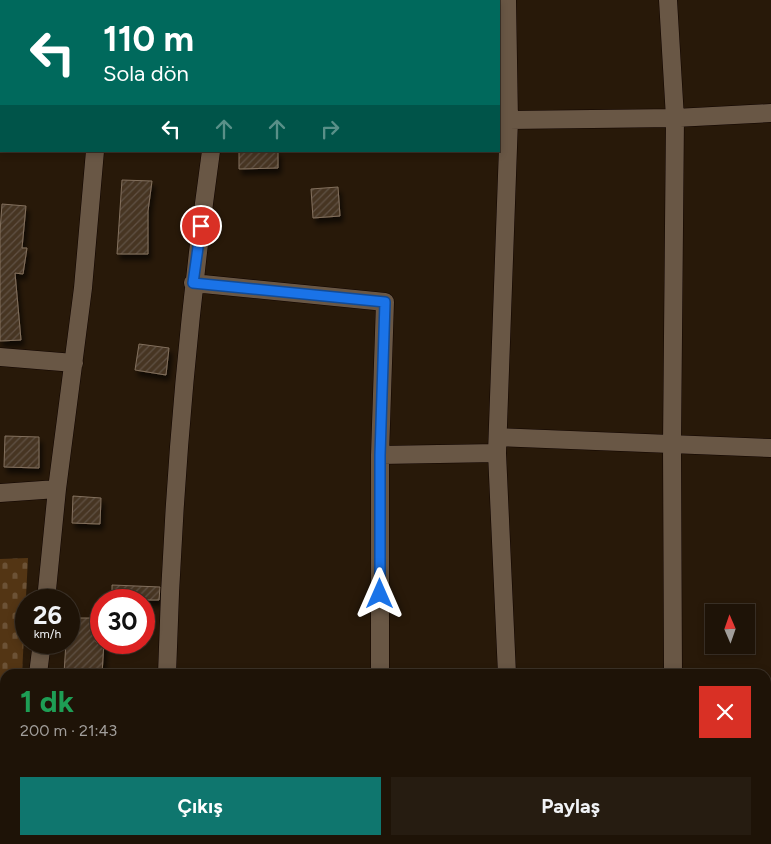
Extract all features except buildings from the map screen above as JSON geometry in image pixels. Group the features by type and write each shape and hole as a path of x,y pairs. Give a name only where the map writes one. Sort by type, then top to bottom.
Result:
{"street":[{"path":"507,0 509,120 498,445 507,669"},
{"path":"668,0 676,118 672,445 674,669"},
{"path":"509,120 676,118 771,113"},
{"path":"47,589 57,489 74,363 95,152"},
{"path":"167,669 170,574 193,283 211,152"},
{"path":"193,283 385,302 380,455 380,669"},
{"path":"0,357 74,363"},
{"path":"380,455 498,445 672,445 771,448"},
{"path":"0,493 57,489"},
{"path":"39,669 40,654"}],"green space":[{"path":"28,558 26,589 15,589 15,654 23,654 22,669 0,669 0,559"}],"route":[{"path":"201,226 193,283 385,302 380,455 380,594"}]}
